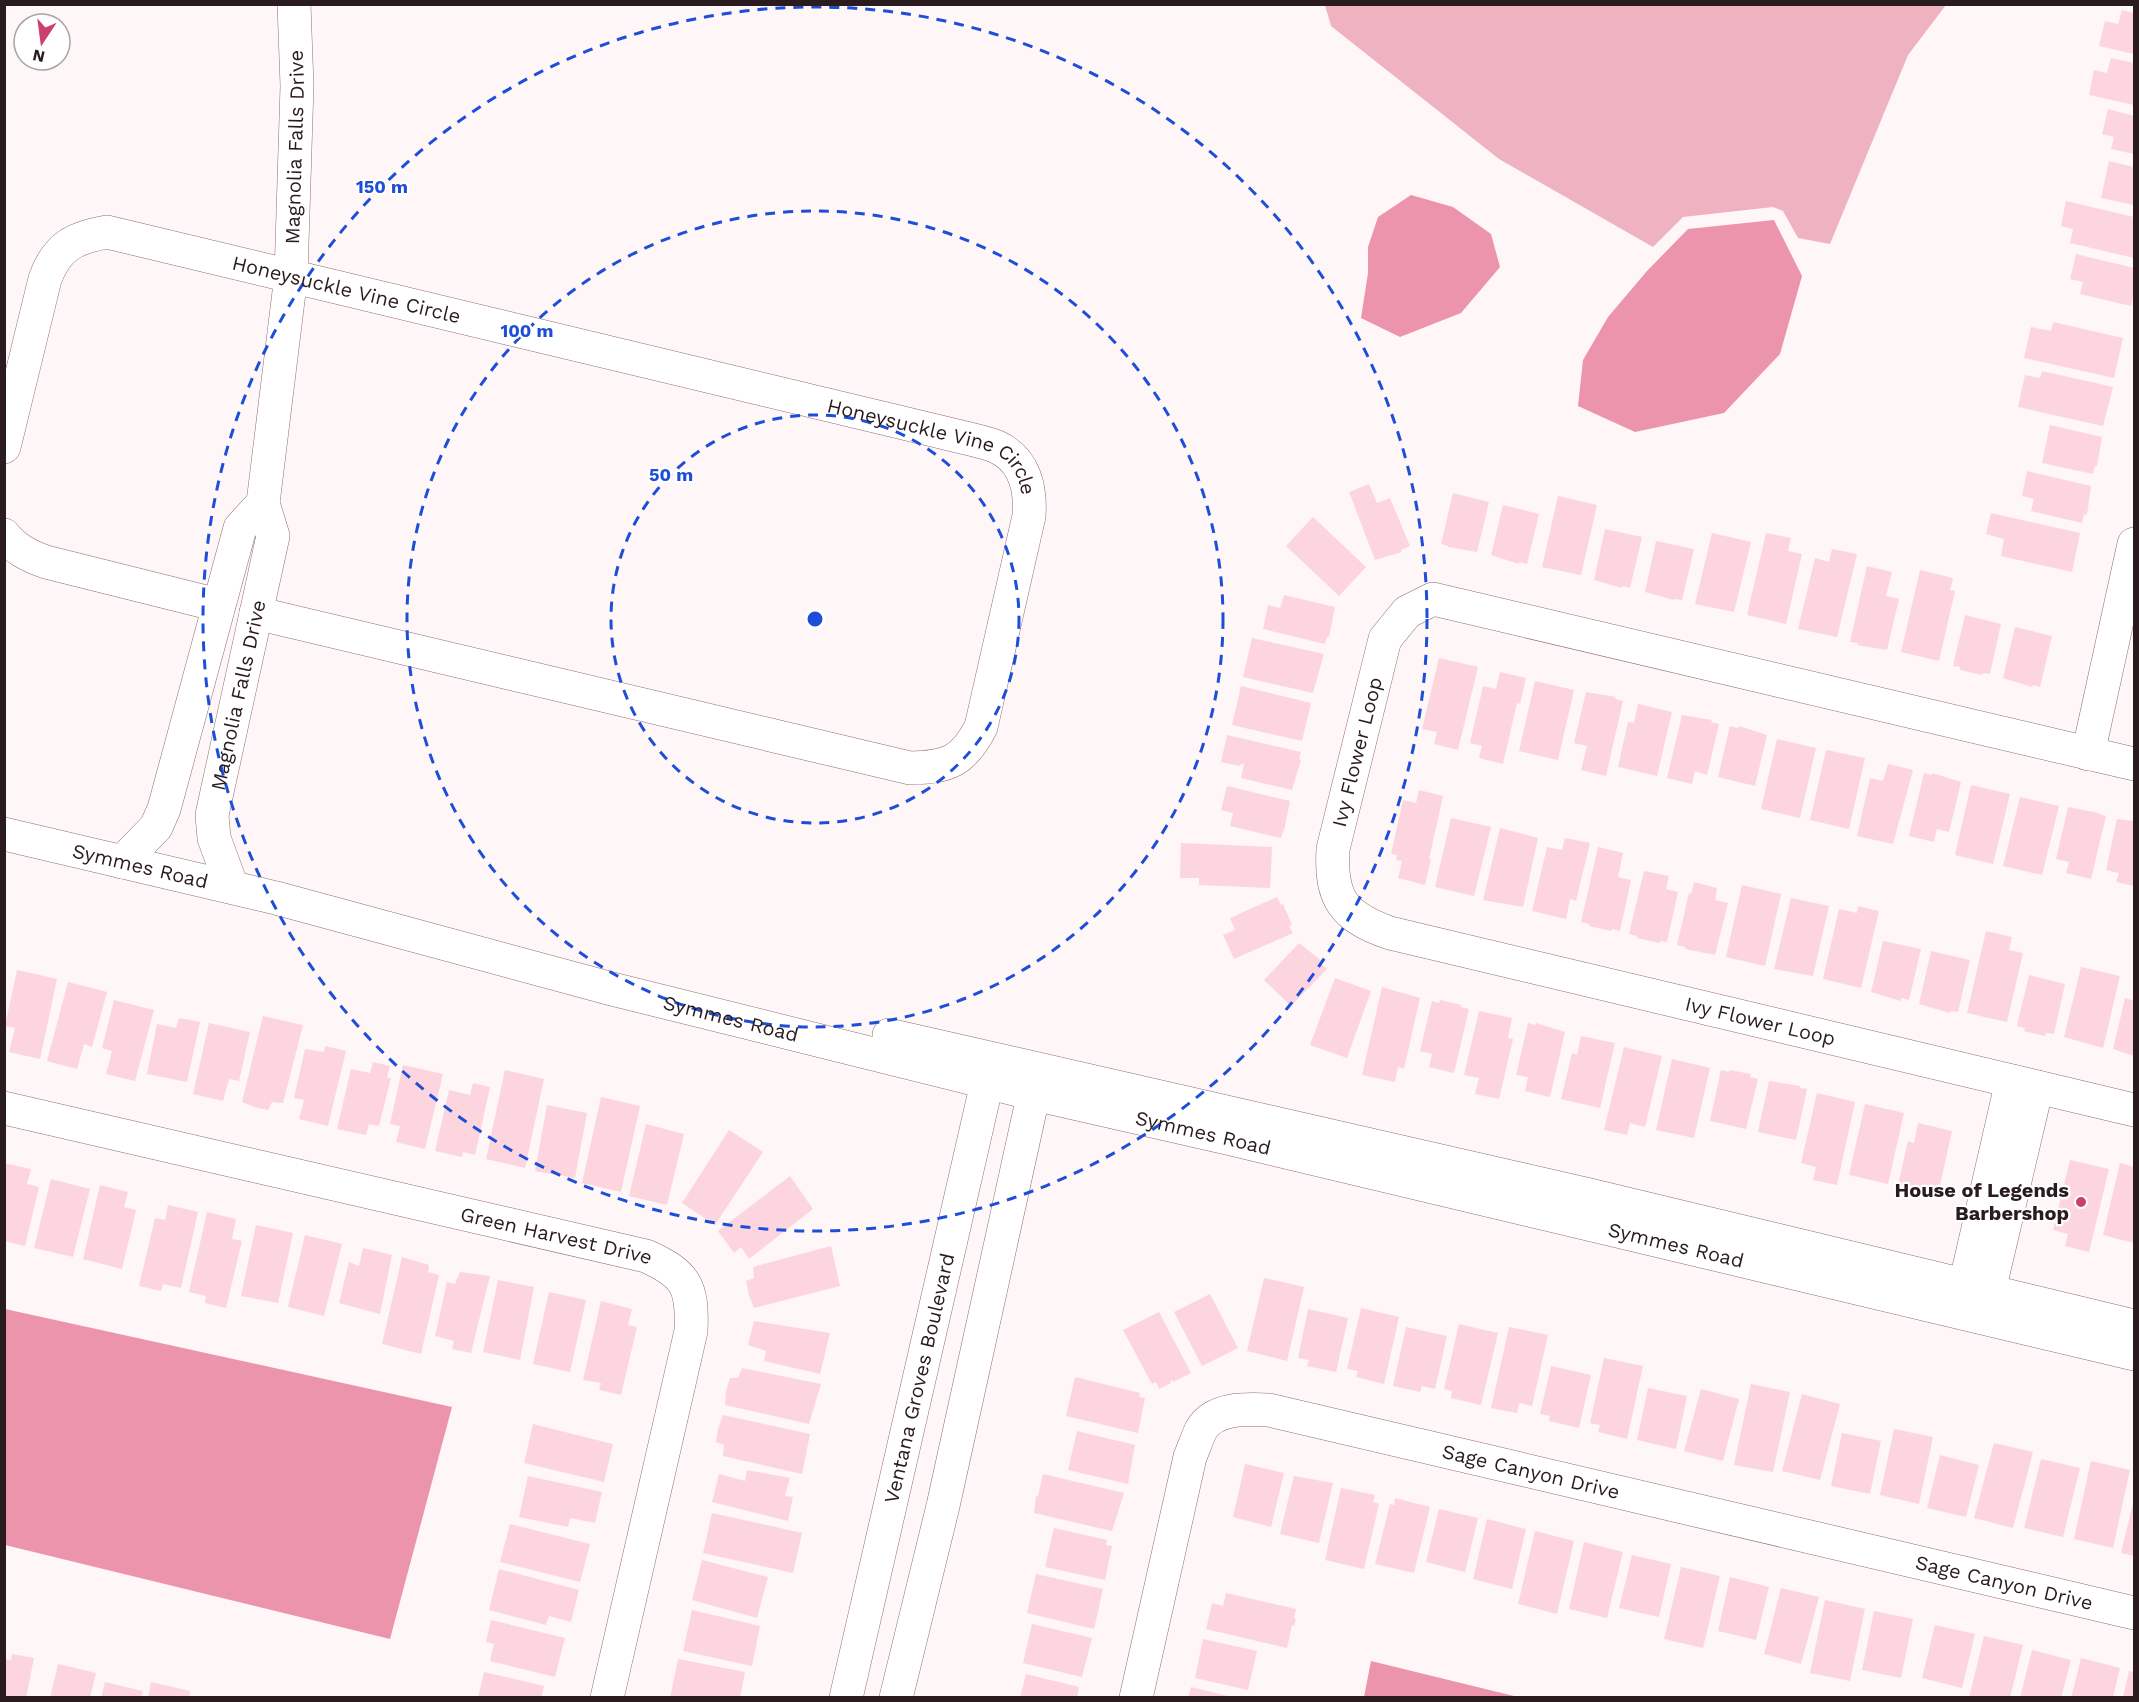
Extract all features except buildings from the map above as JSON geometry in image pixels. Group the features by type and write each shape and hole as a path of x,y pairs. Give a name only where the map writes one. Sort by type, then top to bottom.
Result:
{"street":[{"name":"Magnolia Falls Drive","path":"232,887 213,838 212,815 273,536 263,503 291,276 297,86 294,4"},
{"name":"Honeysuckle Vine Circle","path":"4,447 51,262 64,248 82,237 107,232 975,440 999,447 1015,461 1027,478 1030,498 1029,516 981,727 972,744 959,757 938,768 910,768 256,614"},
{"name":"Magnolia Falls Drive","path":"122,862 156,827 164,809 240,528 263,503"},
{"path":"4,535 10,543 28,556 45,562 218,605"},
{"path":"2088,754 2134,544"},
{"name":"Ivy Flower Loop","path":"2134,764 1433,599 1407,612 1385,639 1333,849 1332,869 1335,888 1342,903 1354,917 1371,926 2134,1110"},
{"name":"Symmes Road","path":"4,834 276,898 625,973 1037,1082 1579,1192 1974,1302 2134,1354"},
{"name":"Ventana Groves Boulevard","path":"846,1698 990,1070"},
{"path":"896,1698 943,1506 1037,1082"},
{"path":"1974,1302 2025,1084"},
{"name":"Green Harvest Drive","path":"4,1108 646,1256 668,1266 686,1283 692,1304 691,1331 607,1698"},
{"name":"Symmes Road","path":"1974,1302 2134,1326"},
{"name":"Sage Canyon Drive","path":"1136,1698 1190,1457 1202,1427 1220,1414 1241,1409 1269,1410 2134,1614"}],"shaded area":[{"path":"1325,4 1946,5 1908,55 1830,244 1798,238 1783,211 1773,207 1683,217 1653,247 1499,159 1331,26"},
{"path":"1411,195 1453,207 1491,234 1500,267 1461,313 1400,337 1361,318 1368,273 1368,247 1378,217"},
{"path":"1774,220 1802,276 1780,354 1724,413 1635,432 1578,406 1583,360 1608,317 1647,271 1688,229"},
{"path":"5,1309 452,1407 390,1639 5,1545"},
{"path":"1371,1661 1518,1697 1364,1697"}],"place":[{"name":"House of Legends Barbershop","path":"2081,1202"}]}
